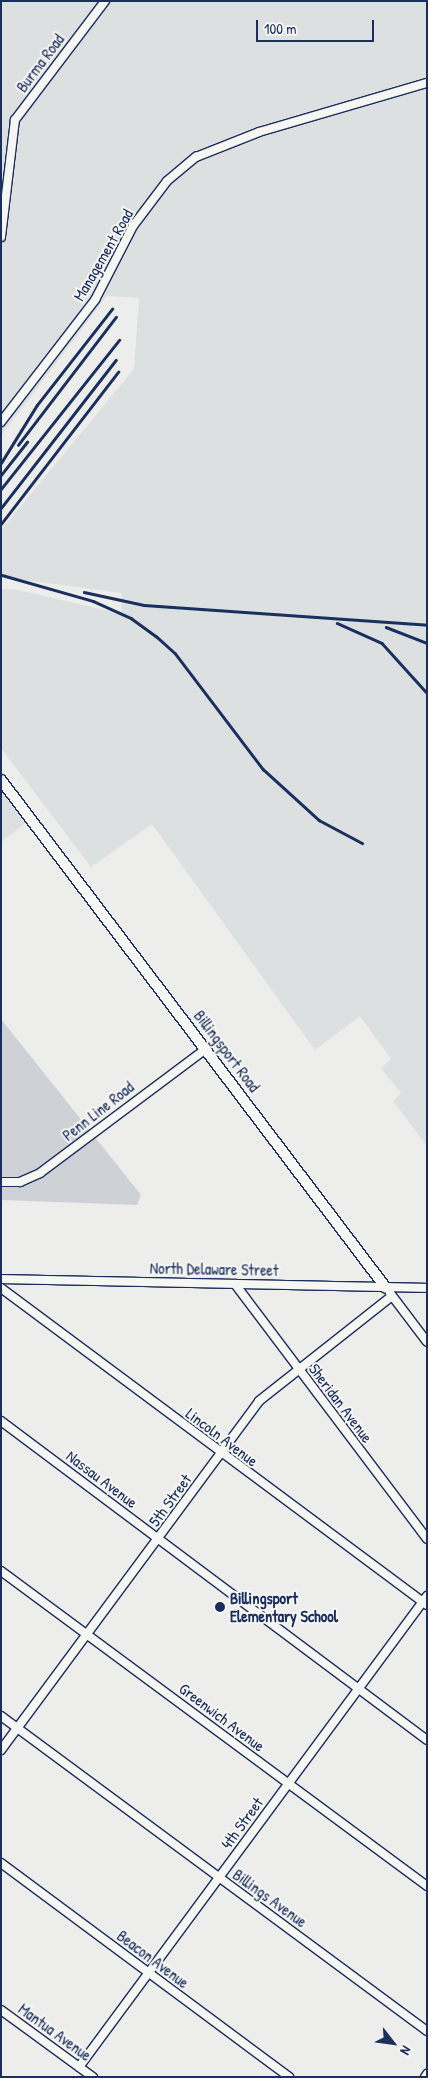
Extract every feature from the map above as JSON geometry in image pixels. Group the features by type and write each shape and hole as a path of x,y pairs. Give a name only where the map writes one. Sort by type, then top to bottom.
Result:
{"street":[{"name":"Burma Road","path":"1,237 15,120 105,1"},
{"name":"Management Road","path":"1,422 96,300 133,226 167,180 196,157 259,132 427,83"},
{"name":"Billingsport Road","path":"1,780 427,1342"},
{"name":"Penn Line Road","path":"1,1182 20,1182 40,1173 206,1049"},
{"name":"North Delaware Street","path":"1,1279 235,1284 389,1292 427,1288"},
{"name":"Sheridan Avenue","path":"235,1284 427,1539"},
{"name":"Lincoln Avenue","path":"1,1288 221,1454 425,1601"},
{"name":"5th Street","path":"1,1750 259,1401 389,1292"},
{"name":"Nassau Avenue","path":"1,1421 427,1740"},
{"name":"Greenwich Avenue","path":"1,1571 427,1886"},
{"name":"4th Street","path":"79,2066 425,1601"},
{"name":"Billings Avenue","path":"1,1716 427,2031"},
{"name":"Beacon Avenue","path":"1,1863 289,2077"},
{"name":"Mantua Avenue","path":"1,2010 93,2077"}],"shaded area":[{"path":"1,1 427,1 427,1146 393,1101 401,1093 381,1068 391,1059 360,1016 315,1050 152,824 91,867 1,748 1,589 19,590 121,614 122,593 1,577 1,530 134,369 139,298 107,296 1,436"},
{"path":"1,791 26,823 1,842"},
{"path":"1,1019 141,1195 137,1205 1,1200"}],"railway":[{"path":"1,463 37,405 112,309"},
{"path":"18,445 116,317"},
{"path":"1,489 119,340"},
{"path":"1,508 116,360"},
{"path":"1,524 118,372"},
{"path":"1,475 27,442"},
{"path":"2,575 93,601 131,618 156,636 175,653 263,769 319,820 362,843"},
{"path":"84,592 144,605 427,625"},
{"path":"337,623 382,643 427,693"},
{"path":"386,627 427,643"}],"place":[{"name":"Billingsport Elementary School","path":"220,1607"}]}
